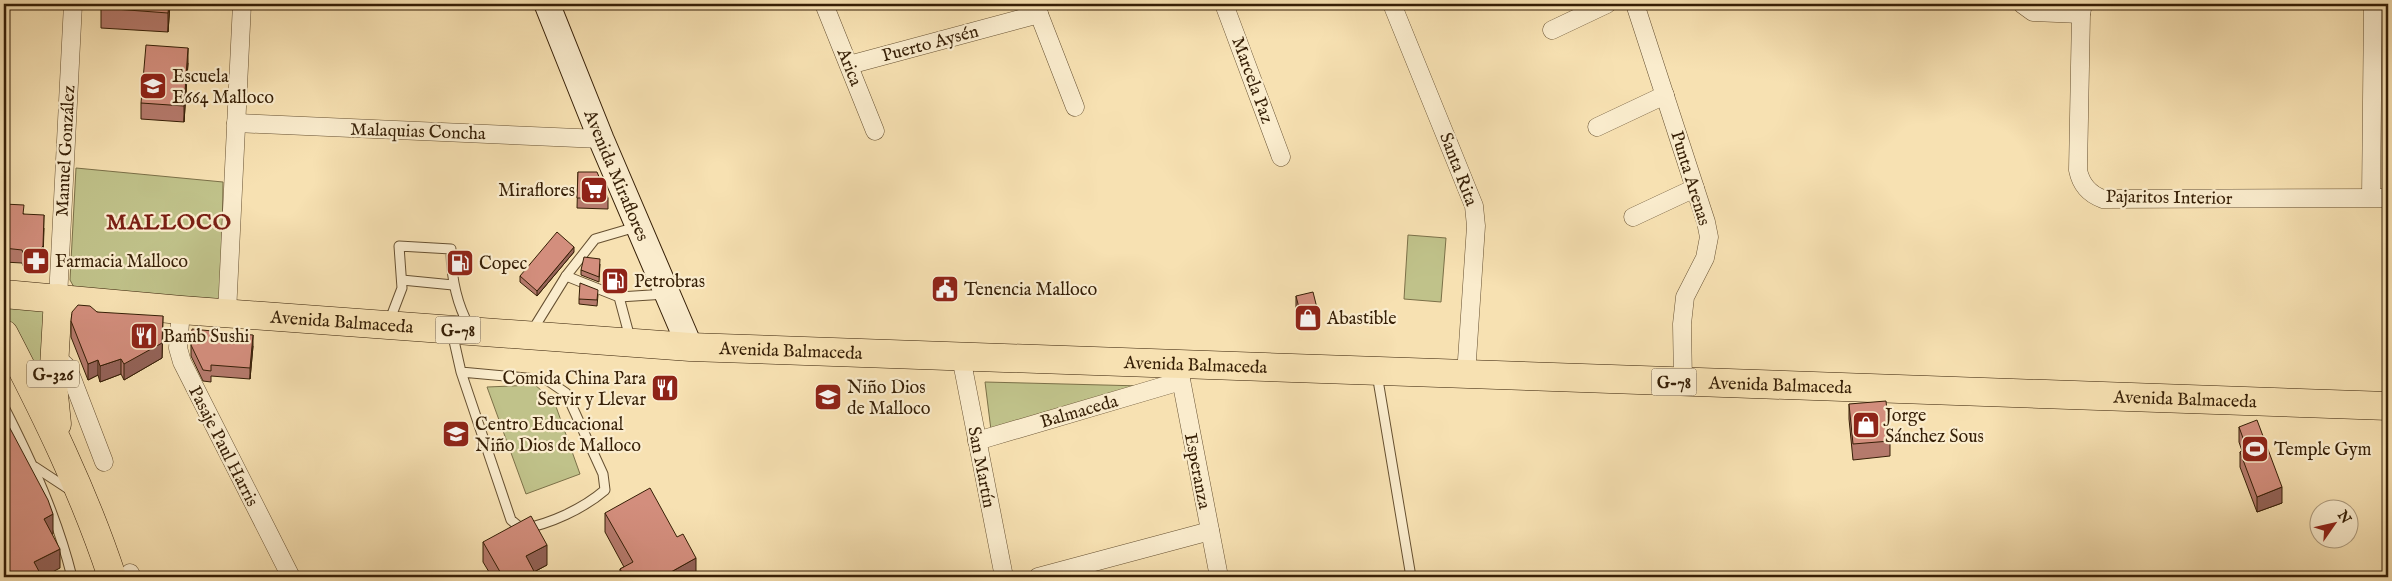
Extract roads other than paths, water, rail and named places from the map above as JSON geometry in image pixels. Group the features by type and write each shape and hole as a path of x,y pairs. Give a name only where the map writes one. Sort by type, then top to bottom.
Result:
{"main road":[{"name":"Avenida Miraflores","path":"547,4 601,139 690,347"},
{"name":"Avenida Balmaceda","path":"4,294 180,310 690,347 961,357 1180,373 1376,371 2388,406"},
{"name":"G-326","path":"58,298 53,354 53,399 63,449"},
{"name":"G-326","path":"4,334 63,449 84,499 125,576"}],"street":[{"name":"Manuel González","path":"58,298 73,4"},
{"path":"227,313 242,4"},
{"name":"Arica","path":"824,4 875,130"},
{"name":"Marcela Paz","path":"1224,4 1281,157"},
{"name":"Santa Rita","path":"1392,4 1474,206 1476,226 1466,375"},
{"path":"1552,30 1607,4"},
{"name":"Punta Arenas","path":"1635,4 1706,222 1709,237 1705,258 1686,298 1682,324 1683,382"},
{"name":"Pajaritos Interior","path":"2022,4 2033,12 2082,9 2078,170 2082,183 2091,193 2103,199 2380,198 2373,4"},
{"path":"1037,9 1075,107"},
{"name":"Puerto Aysén","path":"849,66 1037,9"},
{"path":"1597,127 1665,95"},
{"name":"Malaquias Concha","path":"236,123 601,139"},
{"path":"1633,216 1695,188"},
{"name":"Pasaje Paul Harris","path":"180,310 178,348 182,362 291,577"},
{"path":"53,354 68,368 104,462"},
{"name":"San Martín","path":"961,357 1004,577"},
{"name":"Balmaceda","path":"977,441 1180,373"},
{"name":"Esperanza","path":"1180,373 1219,577"},
{"path":"1038,577 1210,531"}],"lane":[{"path":"529,335 566,276 595,239 638,226"},
{"path":"388,324 402,288 399,246 452,249 453,285 458,302 462,330 461,372 511,520 522,530 540,526 594,499 604,490 603,474 566,393 547,380 461,372"},
{"path":"566,276 619,297 667,294"},
{"path":"402,280 453,285"},
{"path":"619,297 631,343"},
{"path":"1376,371 1411,577"},
{"path":"4,407 34,466 64,546 72,577"},
{"path":"34,466 84,499"}],"place":[{"name":"Escuela E664 Malloco","path":"153,86"},
{"name":"Miraflores","path":"594,190"},
{"name":"Farmacia Malloco","path":"36,261"},
{"name":"Copec","path":"460,263"},
{"name":"Petrobras","path":"615,281"},
{"name":"Tenencia Malloco","path":"945,289"},
{"name":"Abastible","path":"1308,318"},
{"name":"Bamb Sushi","path":"144,336"},
{"name":"Comida China Para Servir y Llevar","path":"665,388"},
{"name":"Niño Dios de Malloco","path":"828,397"},
{"name":"Jorge Sánchez Sous","path":"1866,425"},
{"name":"Centro Educacional Niño Dios de Malloco","path":"456,434"},
{"name":"Temple Gym","path":"2255,449"}],"district":[{"name":"MALLOCO","path":"169,221"}]}
